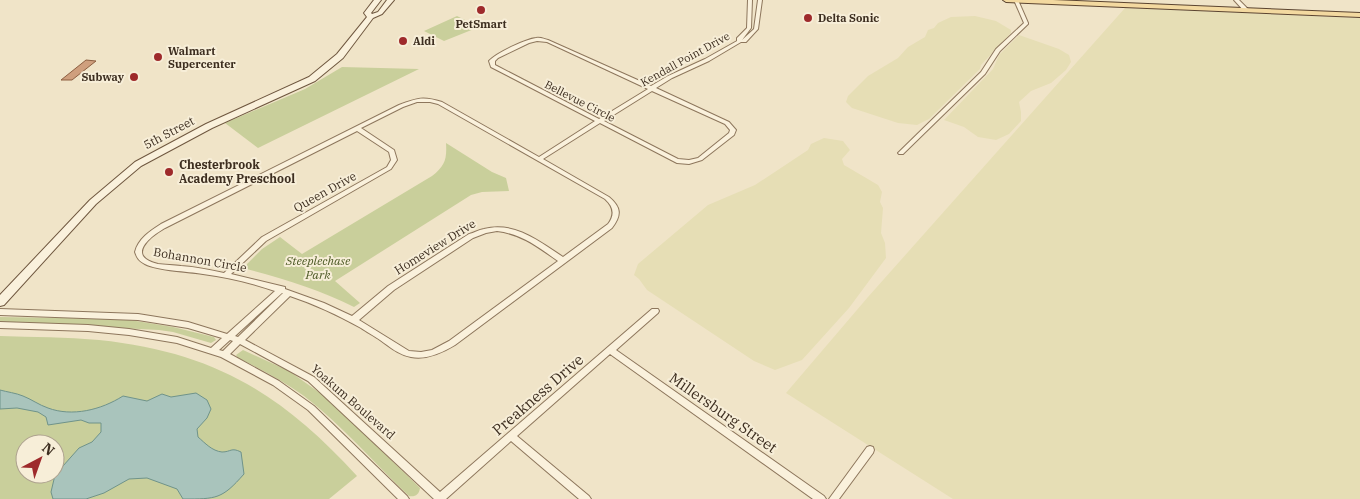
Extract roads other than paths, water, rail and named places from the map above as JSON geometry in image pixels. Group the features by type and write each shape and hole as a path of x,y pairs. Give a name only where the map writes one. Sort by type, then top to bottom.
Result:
{"main road":[{"path":"1006,0 1360,15"}],"street":[{"name":"5th Street","path":"371,17 367,13 378,0"},
{"name":"5th Street","path":"0,302 94,202 138,164 209,126 312,79 340,56 371,17 380,13 391,0"},
{"name":"Kendall Point Drive","path":"740,41 739,38 749,28 750,0"},
{"name":"Kendall Point Drive","path":"539,159 652,88 740,41 744,41 756,29 760,0"},
{"path":"901,153 983,73 998,50 1026,22 1016,0"},
{"path":"1236,0 1246,10"},
{"name":"Bellevue Circle","path":"544,40 652,88 727,123 733,130 730,137 700,159 683,162 673,159 498,70 493,66 492,61 496,57 527,42 544,40"},
{"name":"Bohannon Circle","path":"430,100 442,104 539,159 607,198 614,204 617,212 614,220 610,226 452,343 436,351 415,355 403,352 353,320 310,299 227,274 148,264 140,257 138,252 140,244 147,236 163,226 408,102 430,100"},
{"name":"Queen Drive","path":"227,274 264,239 389,168 394,160 392,151 357,128"},
{"name":"Homeview Drive","path":"353,320 391,288 471,236 484,230 496,228 510,229 563,261"},
{"path":"214,351 285,291"},
{"path":"224,354 285,291"},
{"name":"Preakness Drive","path":"440,499 655,311"},
{"name":"Yoakum Boulevard","path":"0,312 138,317 188,325 230,336 311,379 440,499"},
{"path":"0,326 88,328 129,332 177,340 224,354 276,383 311,408 404,499"},
{"name":"Millersburg Street","path":"610,350 821,499"},
{"path":"511,436 586,499"},
{"path":"834,499 870,450"}],"water":[{"path":"0,390 20,395 57,411 67,412 86,411 105,405 123,396 147,401 162,394 171,397 196,393 207,400 211,409 207,418 197,429 198,437 215,450 241,452 244,474 224,493 204,499 183,499 177,489 147,478 129,479 104,493 86,499 53,499 51,492 53,484 65,484 65,464 79,448 92,442 101,432 101,423 89,423 81,420 48,425 46,417 38,412 17,408 0,409"}],"place":[{"name":"PetSmart","path":"481,10"},
{"name":"Delta Sonic","path":"808,18"},
{"name":"Aldi","path":"403,41"},
{"name":"Walmart Supercenter","path":"158,57"},
{"name":"Subway","path":"134,77"},
{"name":"Chesterbrook Academy Preschool","path":"169,172"}],"park label":[{"name":"Steeplechase Park","path":"318,268"}]}
